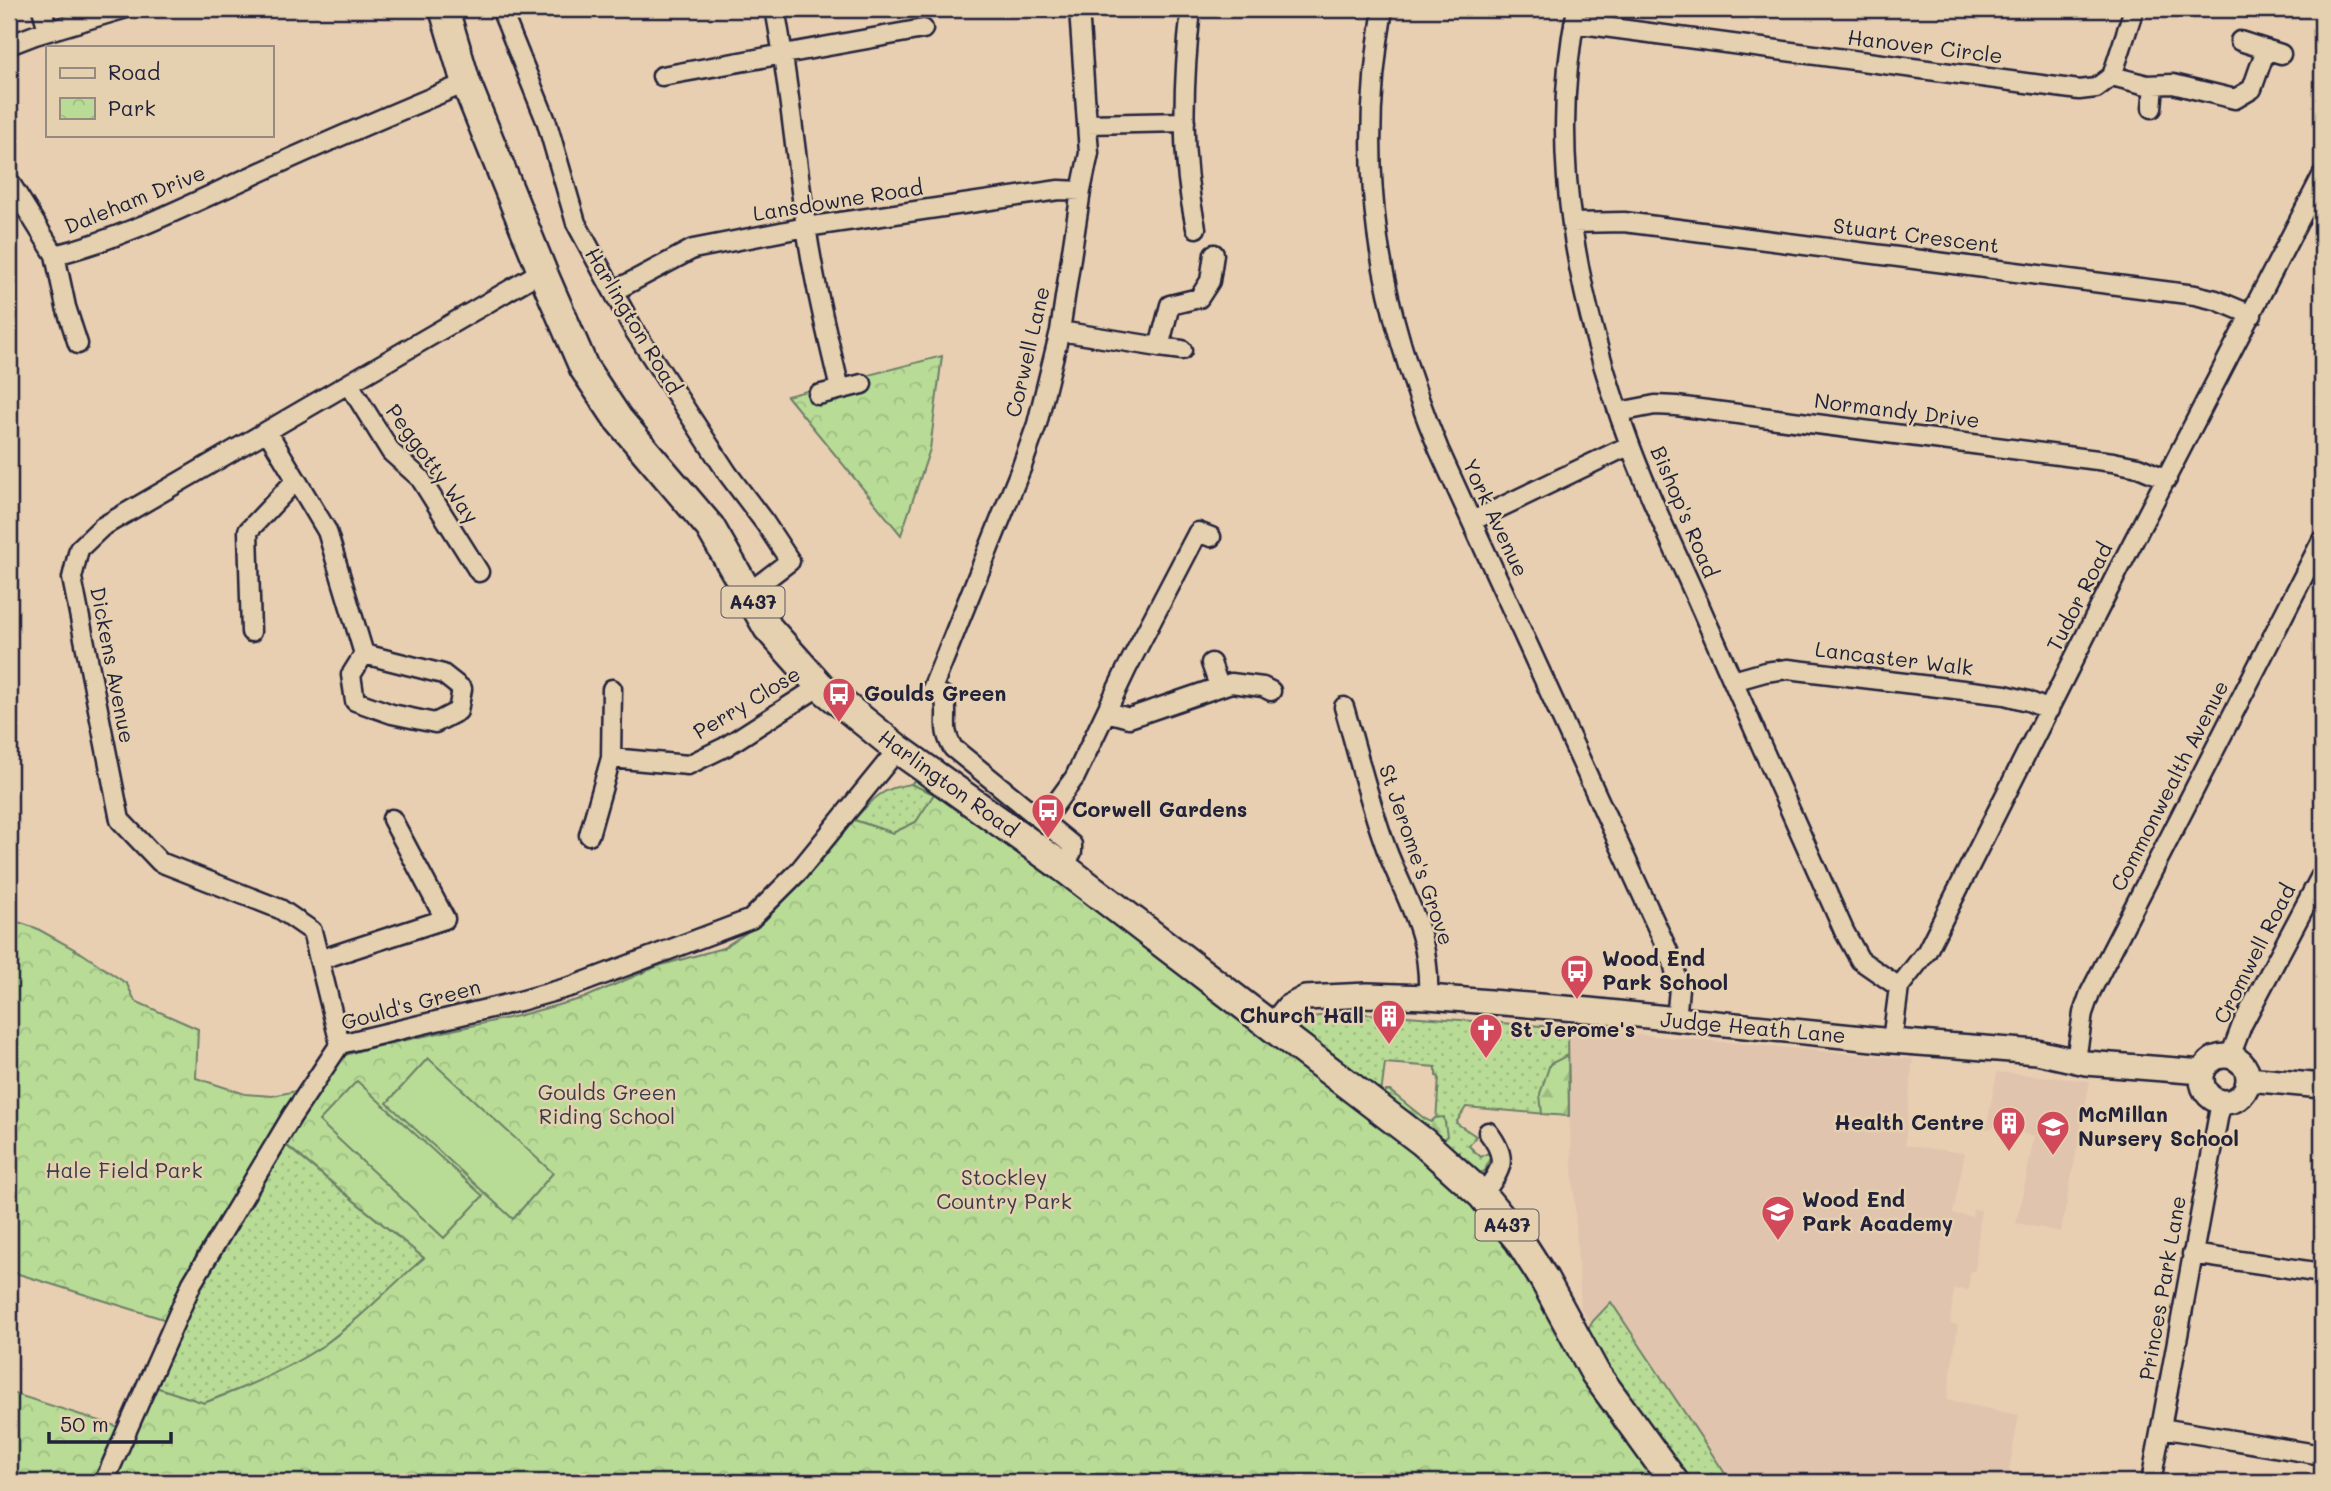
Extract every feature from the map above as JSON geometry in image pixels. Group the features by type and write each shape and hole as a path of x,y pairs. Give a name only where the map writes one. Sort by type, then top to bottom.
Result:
{"main road":[{"name":"Harlington Road","path":"444,9 466,83 584,368 618,419 710,527 768,628 820,686 898,749 1063,867 1271,1028"},
{"name":"A437","path":"1271,1028 1423,1142 1482,1195 1530,1255 1595,1373 1674,1482"}],"street":[{"path":"42,9 48,30"},
{"path":"9,45 48,30 123,9"},
{"name":"Harlington Road","path":"501,9 547,123 576,223 634,330 728,474 790,561 748,593"},
{"path":"775,9 784,55 806,227 821,312 840,389"},
{"name":"Corwell Lane","path":"1043,821 953,748 946,738 944,725 947,705 944,696 932,689 1022,466 1037,424 1060,331 1088,153 1079,9"},
{"path":"1191,9 1185,66 1185,122 1187,181 1196,228"},
{"name":"York Avenue","path":"1383,9 1373,75 1370,126 1373,207 1379,258 1391,314 1414,390 1439,450 1673,962 1679,988 1676,1021"},
{"path":"2134,9 2112,76 2154,86 2173,84 2228,98 2241,97 2252,89 2274,51 2240,41"},
{"name":"Hanover Circle","path":"1576,16 2067,89 2096,88 2112,76"},
{"name":"Bishop's Road","path":"1576,16 1567,70 1567,179 1586,297 1619,412 1630,445 1852,947 1860,960 1899,987"},
{"path":"662,76 923,29"},
{"name":"Daleham Drive","path":"9,181 55,256 169,214 328,141 466,83"},
{"path":"2152,108 2154,86"},
{"path":"1087,124 1185,122"},
{"name":"Tudor Road","path":"1899,987 1927,951 2117,573 2322,176"},
{"name":"Lansdowne Road","path":"614,291 693,249 806,227 1059,190 1081,191"},
{"name":"Stuart Crescent","path":"1572,223 1624,222 2173,292 2208,297 2252,315"},
{"path":"1159,347 1170,305 1199,298 1210,281 1214,254"},
{"path":"55,256 66,307 78,344"},
{"name":"Dickens Avenue","path":"340,1044 312,931 280,909 160,862 120,820 72,578 79,550 102,527 542,271"},
{"path":"1060,331 1182,350"},
{"name":"Peggotty Way","path":"349,384 391,452 420,478 479,572"},
{"path":"818,395 862,384"},
{"name":"Normandy Drive","path":"1619,412 1655,405 1676,406 2113,462 2138,467 2167,479"},
{"path":"267,431 327,531 364,654 351,676 355,701 392,714 435,723 458,711 462,689 443,674 364,654"},
{"path":"1472,521 1630,445"},
{"path":"251,632 248,531 296,480"},
{"path":"1063,867 1072,852 1072,845 1043,821 1075,778 1127,668 1198,532 1211,537"},
{"name":"Commonwealth Avenue","path":"2076,1059 2083,1013 2090,993 2322,540"},
{"path":"1211,663 1219,686"},
{"name":"Lancaster Walk","path":"1733,681 1773,670 1788,670 2005,695 2049,710"},
{"path":"1107,712 1129,718 1231,683 1271,691"},
{"name":"Perry Close","path":"611,758 688,765 724,747 820,686"},
{"path":"589,835 611,758 612,689"},
{"name":"St Jerome's Grove","path":"1344,707 1358,727 1384,841 1417,921 1428,963 1428,997"},
{"name":"Gould's Green","path":"104,1482 192,1283 285,1127 340,1044 573,986 751,919 798,872 898,749"},
{"path":"319,960 445,919 392,820"},
{"name":"Cromwell Road","path":"2230,1057 2242,1025 2322,874"},
{"path":"1892,1041 1899,987"},
{"name":"Judge Heath Lane","path":"1271,1028 1288,1007 1305,998 1367,995 1428,997 2036,1052 2086,1063 2203,1072"},
{"path":"2230,1057 2242,1064 2248,1079 2247,1087 2242,1095 2231,1101 2221,1101 2210,1096 2205,1090 2203,1072 2213,1060 2230,1057"},
{"path":"2248,1079 2322,1086"},
{"name":"Princes Park Lane","path":"2151,1482 2221,1101"},
{"path":"1482,1195 1498,1174 1502,1161 1498,1146 1488,1132"},
{"path":"2192,1254 2322,1273"},
{"path":"2161,1428 2322,1455"}],"shaded area":[{"name":"Wood End Park Academy","path":"1568,1028 1913,1059 1905,1145 1965,1153 1953,1214 1972,1216 1973,1209 1981,1210 1975,1271 1970,1271 1969,1290 1954,1289 1950,1323 1958,1325 1947,1400 2019,1415 2007,1482 1795,1482 1728,1478 1612,1303 1591,1323 1581,1309 1569,1116"},
{"name":"McMillan Nursery School","path":"1997,1072 2090,1081 2061,1232 2016,1223 2034,1136 1992,1127 1986,1129"}],"green space":[{"path":"942,356 930,449 901,535 787,396"},
{"name":"Stockley Country Park","path":"926,769 1457,1172 1670,1482 9,1482 9,1392 128,1430 146,1384 204,1403 264,1378 307,1356 335,1337 424,1258 279,1139 173,1322 9,1271 9,919 36,928 83,954 127,984 135,1001 198,1029 196,1078 245,1094 272,1096 296,1091 336,1058 584,998 658,966 723,948 764,921 816,867 854,820 893,833 916,822 934,794 911,784"},
{"path":"911,784 935,794 916,822 893,833 854,820 878,796 892,788"},
{"path":"1380,1014 1568,1028 1569,1116 1466,1107 1456,1123 1476,1136 1469,1146 1481,1157 1488,1153 1490,1157 1485,1171 1474,1175 1301,1034 1303,1032 1298,1025 1304,1020 1324,1015","holes":["1385,1063 1436,1067 1436,1076 1439,1077 1435,1136 1381,1095"]},
{"path":"1568,1055 1569,1116 1542,1114 1540,1094 1550,1064"},
{"path":"428,1058 553,1173 513,1219 387,1103"},
{"path":"357,1081 483,1196 444,1238 319,1121"},
{"path":"1386,1091 1390,1091 1431,1122 1435,1118 1444,1117 1447,1136 1441,1140 1384,1097"},
{"path":"278,1139 424,1258 379,1301 323,1346 279,1373 204,1403 146,1384"},
{"path":"1611,1302 1728,1478 1707,1482 1683,1482 1625,1402 1586,1333"}],"place":[{"name":"Goulds Green","path":"839,724"},
{"name":"Corwell Gardens","path":"1048,840"},
{"name":"Wood End Park School","path":"1577,1001"},
{"name":"Church Hall","path":"1389,1046"},
{"name":"St Jerome's","path":"1486,1060"},
{"name":"Health Centre","path":"2009,1153"},
{"name":"McMillan Nursery School","path":"2053,1157"},
{"name":"Wood End Park Academy","path":"1778,1242"}],"park label":[{"name":"Goulds Green Riding School","path":"607,1105"},
{"name":"Hale Field Park","path":"124,1171"}]}
